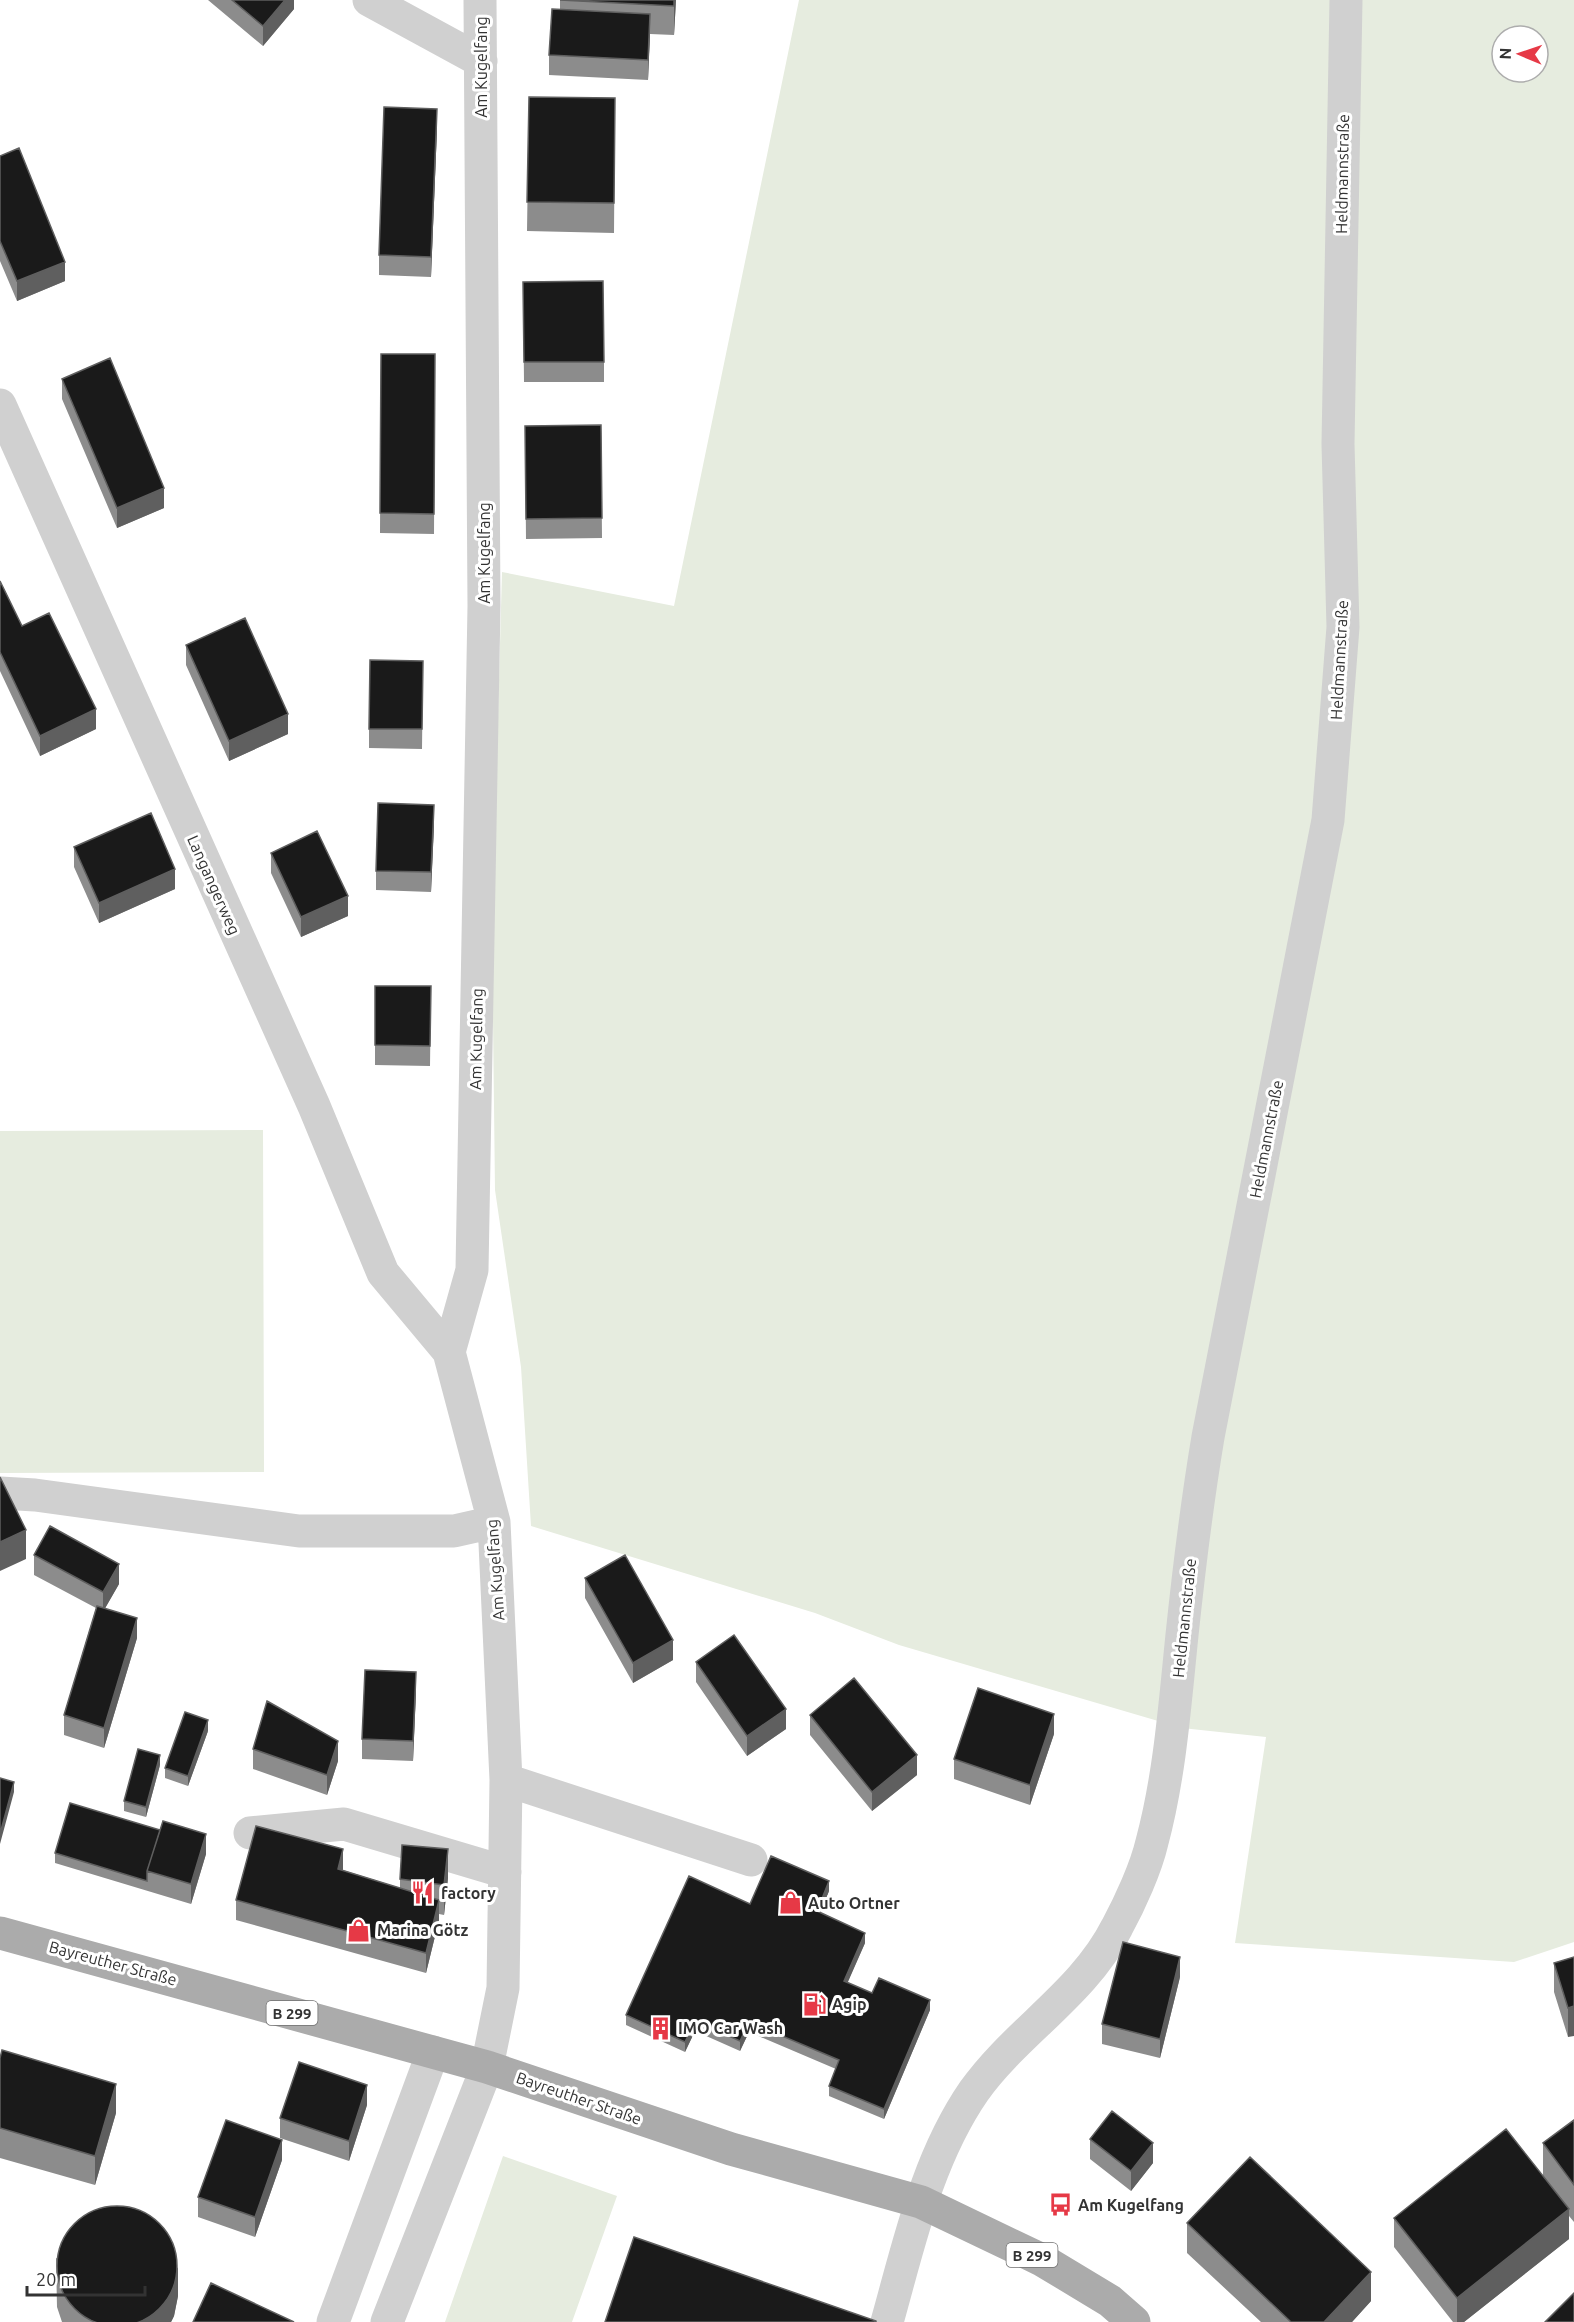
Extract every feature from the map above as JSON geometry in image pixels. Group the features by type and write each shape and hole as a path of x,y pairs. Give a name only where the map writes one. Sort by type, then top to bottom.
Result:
{"main road":[{"name":"Bayreuther Straße","path":"0,1933 487,2067 731,2149 921,2202 1042,2259 1110,2301 1134,2322"}],"street":[{"path":"369,0 481,61"},
{"name":"Am Kugelfang","path":"387,2322 487,2067 503,1988 506,1780 494,1522 449,1352 472,1270 484,606 480,0"},
{"name":"Heldmannstraße","path":"887,2322 921,2202 951,2128 975,2090 1020,2037 1076,1985 1117,1929 1152,1843 1167,1766 1194,1519 1208,1437 1328,820 1343,627 1338,444 1346,0"},
{"name":"Langangerweg","path":"0,405 314,1106 383,1273 449,1352"},
{"path":"0,1492 299,1531 454,1530 494,1522"},
{"path":"506,1780 751,1860"},
{"path":"250,1833 344,1824 505,1872"},
{"path":"333,2322 433,2052"}],"shaded area":[{"path":"799,0 1574,0 1574,1942 1514,1962 1235,1943 1266,1737 1182,1728 899,1645 815,1613 531,1526 521,1367 495,1190 492,934 502,572 674,606"},
{"path":"263,1130 264,1472 0,1473 0,1131"},
{"path":"503,2156 617,2196 572,2322 445,2322"}],"building":[{"path":"232,0 285,0 263,26"},
{"path":"560,0 674,0 674,6"},
{"path":"552,9 650,14 648,60 549,55"},
{"path":"529,97 615,98 614,203 527,202"},
{"path":"384,107 437,109 431,257 379,255"},
{"path":"19,148 65,262 17,281 0,241 0,156"},
{"path":"603,281 604,362 524,362 523,282"},
{"path":"381,354 435,354 434,514 380,513"},
{"path":"110,358 164,488 117,508 62,379"},
{"path":"601,425 602,518 526,519 525,426"},
{"path":"0,581 22,626 49,613 96,709 40,736 0,652"},
{"path":"245,618 288,714 229,741 186,645"},
{"path":"370,660 423,661 422,729 369,729"},
{"path":"378,803 434,805 431,872 376,871"},
{"path":"151,813 175,869 99,903 74,847"},
{"path":"317,831 348,896 301,917 271,853"},
{"path":"375,986 431,986 430,1046 375,1045"},
{"path":"0,1477 26,1530 0,1542"},
{"path":"50,1526 119,1564 103,1592 34,1555"},
{"path":"625,1555 673,1640 633,1663 585,1578"},
{"path":"97,1606 137,1618 104,1728 64,1715"},
{"path":"734,1635 786,1709 747,1736 696,1662"},
{"path":"365,1670 416,1672 413,1741 362,1739"},
{"path":"854,1678 917,1755 872,1792 810,1715"},
{"path":"978,1688 1054,1714 1030,1785 954,1759"},
{"path":"267,1701 338,1741 327,1775 253,1749"},
{"path":"185,1712 208,1720 188,1776 165,1768"},
{"path":"138,1749 160,1755 146,1807 124,1801"},
{"path":"0,1778 14,1782 0,1834"},
{"path":"70,1803 160,1830 147,1871 147,1881 55,1853"},
{"path":"163,1821 206,1834 191,1884 147,1871"},
{"path":"256,1826 343,1849 338,1869 439,1900 426,1953 236,1900"},
{"path":"402,1845 448,1849 444,1885 400,1879"},
{"path":"771,1856 829,1881 817,1911 865,1933 844,1981 872,1993 879,1978 930,2000 884,2109 829,2086 839,2060 749,2022 740,2041 695,2021 685,2042 626,2015 689,1876 750,1904"},
{"path":"1123,1942 1180,1957 1160,2039 1102,2024"},
{"path":"1574,1957 1574,2006 1568,2008 1554,1963"},
{"path":"2,2050 116,2084 95,2156 0,2128"},
{"path":"299,2062 367,2085 349,2141 280,2118"},
{"path":"1112,2111 1153,2143 1131,2171 1090,2139"},
{"path":"226,2120 282,2140 255,2217 198,2197"},
{"path":"1574,2120 1574,2185 1543,2143"},
{"path":"1506,2129 1569,2209 1457,2298 1394,2218"},
{"path":"1250,2157 1371,2272 1324,2322 1291,2322 1187,2223"},
{"path":"117,2206 140,2210 160,2223 173,2243 177,2266 173,2289 160,2309 140,2322 117,2326 94,2322 74,2309 61,2289 57,2266 61,2243 74,2223 94,2210"},
{"path":"634,2237 876,2321 876,2322 605,2322"},
{"path":"211,2283 294,2322 193,2322"},
{"path":"1574,2293 1574,2322 1545,2322"}],"place":[{"name":"factory","path":"423,1893"},
{"name":"Auto Ortner","path":"790,1903"},
{"name":"Marina Götz","path":"359,1930"},
{"name":"Agip","path":"814,2004"},
{"name":"IMO Car Wash","path":"660,2028"},
{"name":"Am Kugelfang","path":"1060,2205"}]}
